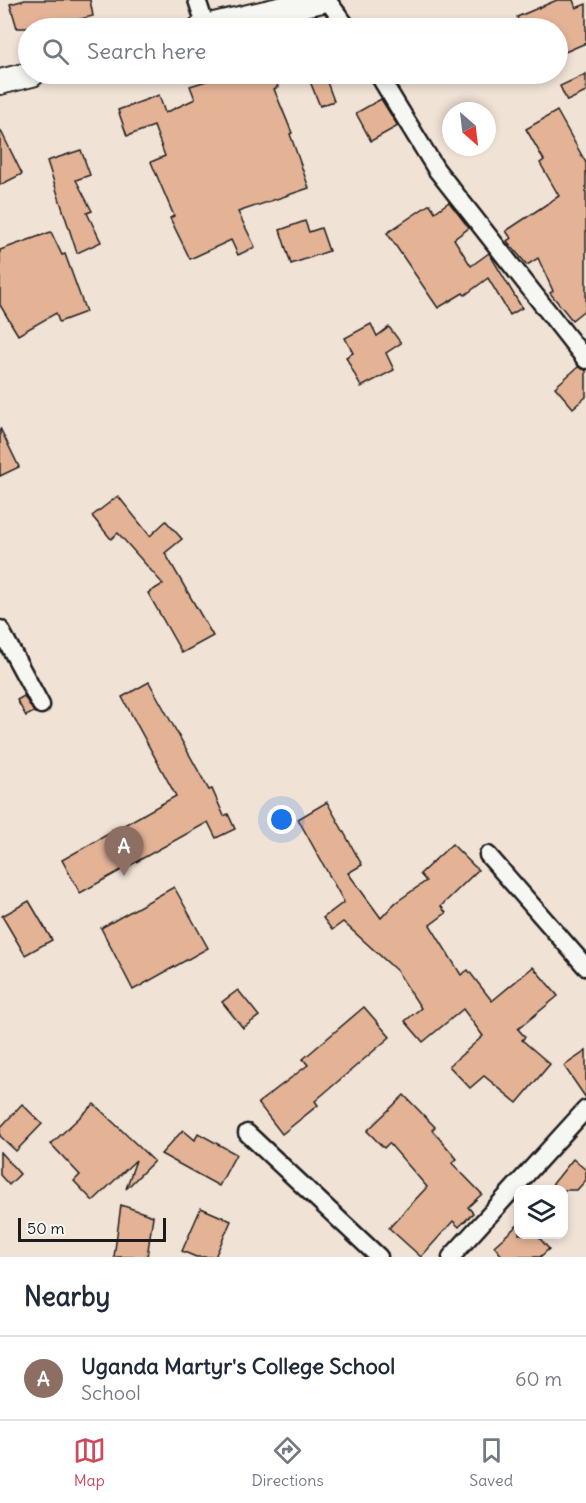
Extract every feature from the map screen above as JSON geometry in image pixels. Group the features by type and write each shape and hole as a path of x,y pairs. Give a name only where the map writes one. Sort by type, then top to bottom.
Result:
{"main road":[{"path":"247,18 325,0"},
{"path":"0,82 18,78"}],"street":[{"path":"197,0 201,18"},
{"path":"325,0 340,18"},
{"path":"384,84 436,169 586,360"},
{"path":"0,629 41,705"},
{"path":"488,855 586,967"},
{"path":"451,1257 586,1109"},
{"path":"247,1133 379,1257"}],"building":[{"path":"25,0 90,0 93,16 18,18 17,28 10,4"},
{"path":"557,0 573,0 576,8 586,4 586,43 568,51 568,18 517,17"},
{"path":"586,74 586,92 567,101 560,86"},
{"path":"196,84 277,84 278,87 274,89 292,133 290,134 309,188 238,212 255,247 238,255 231,240 190,259 170,218 174,216 151,162 165,156 154,126 127,136 118,110 159,95 165,113 195,99 190,86"},
{"path":"311,84 328,84 334,101 320,106"},
{"path":"381,99 398,126 371,141 356,113"},
{"path":"557,111 586,163 586,309 572,320 550,293 553,291 538,258 527,265 507,241 511,238 506,231 559,196 540,163 544,160 526,129"},
{"path":"0,129 22,174 0,185"},
{"path":"81,150 90,175 76,180 92,211 87,213 101,242 77,253 47,161"},
{"path":"449,202 469,228 454,239 471,266 489,253 522,308 510,315 488,278 465,295 463,293 438,308 387,233 430,204 435,212"},
{"path":"305,221 309,232 321,228 329,251 291,264 280,230"},
{"path":"51,232 62,255 65,254 86,312 59,322 56,313 18,335 0,305 0,250"},
{"path":"371,324 377,336 389,327 401,343 386,353 394,370 361,387 346,357 353,353 345,338"},
{"path":"578,367 586,370 586,397 573,408 555,387"},
{"path":"0,428 19,467 0,476"},
{"path":"118,496 150,536 166,521 182,539 165,553 213,636 182,653 148,593 163,584 118,533 111,539 92,516"},
{"path":"149,682 209,790 212,789 224,816 228,814 235,829 216,838 208,822 80,893 62,860 176,796 122,697"},
{"path":"24,696 34,712 26,716 17,700"},
{"path":"327,802 362,865 348,873 381,918 395,903 426,881 420,874 452,844 478,870 441,906 446,913 430,925 461,975 468,970 492,1001 533,967 558,996 518,1029 525,1037 522,1040 550,1064 517,1103 484,1076 470,1088 449,1066 483,1036 463,1009 423,1042 405,1021 421,1008 397,971 343,922 332,930 323,918 344,902 298,819"},
{"path":"174,887 208,948 133,990 101,928"},
{"path":"29,901 52,940 25,955 2,916"},
{"path":"238,990 259,1016 243,1028 222,1002"},
{"path":"364,1007 390,1037 315,1101 318,1105 282,1134 258,1103 308,1065 303,1059"},
{"path":"586,1051 586,1098 564,1066"},
{"path":"404,1095 435,1127 432,1130 457,1159 452,1163 482,1194 468,1207 473,1213 459,1227 453,1221 421,1257 389,1228 427,1187 389,1143 384,1148 367,1131"},
{"path":"22,1104 42,1124 16,1151 0,1136 0,1128"},
{"path":"94,1104 154,1161 126,1189 136,1160 93,1201 74,1181 80,1175 51,1144"},
{"path":"183,1130 195,1140 198,1133 236,1154 219,1186 161,1154"},
{"path":"0,1152 20,1174 9,1185 0,1175"},
{"path":"573,1159 586,1170 586,1180 577,1190 568,1190 568,1185 552,1185"},
{"path":"121,1205 153,1216 147,1257 114,1257"},
{"path":"201,1208 231,1221 215,1257 196,1257 182,1251"},
{"path":"514,1228 514,1239 540,1239 549,1249 540,1257 503,1257 494,1246"}],"place":[{"name":"Uganda Martyr's College School","path":"124,876"}]}
